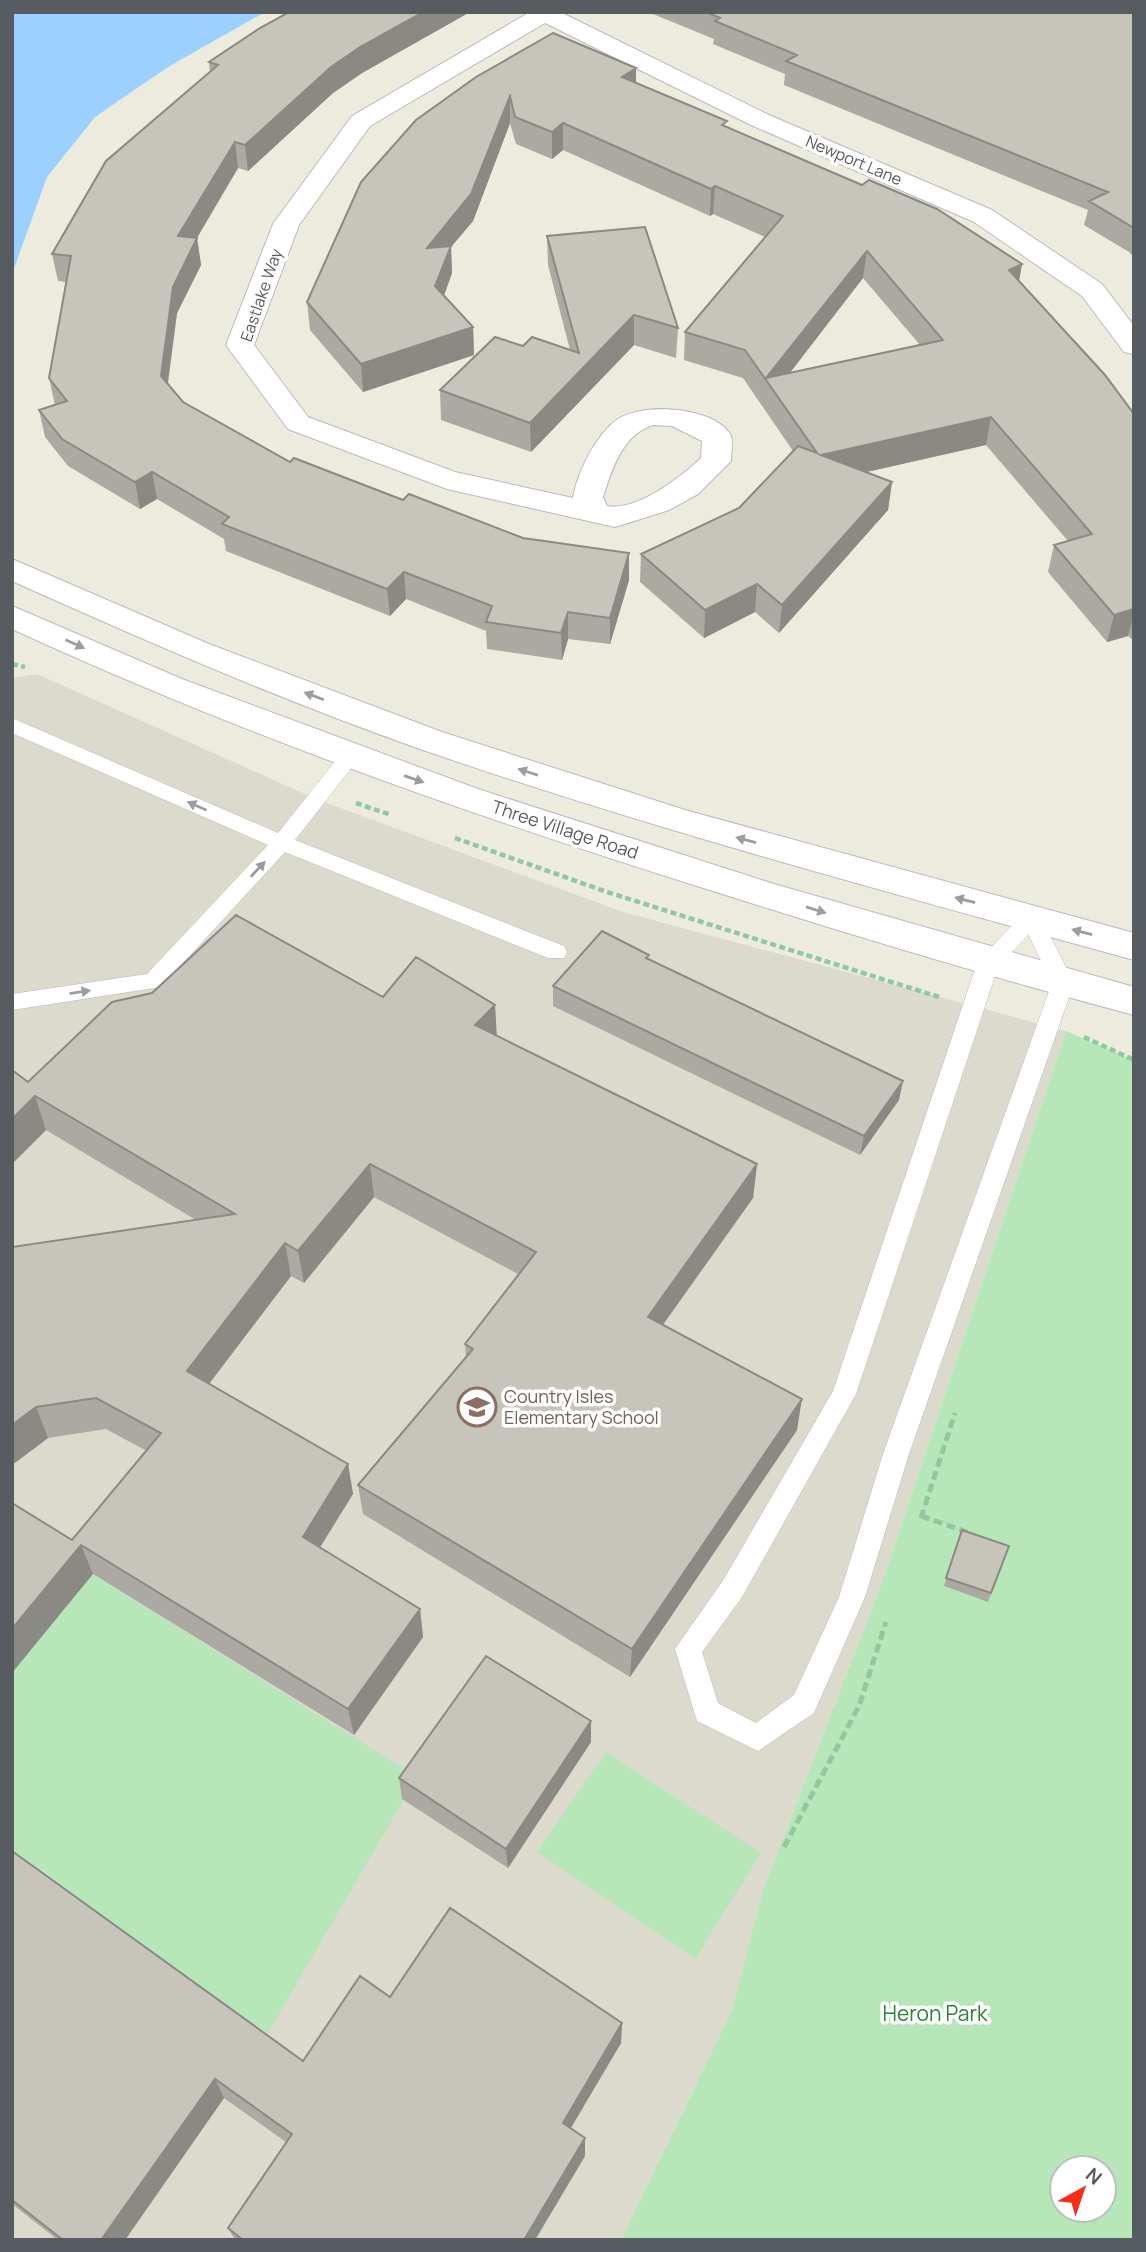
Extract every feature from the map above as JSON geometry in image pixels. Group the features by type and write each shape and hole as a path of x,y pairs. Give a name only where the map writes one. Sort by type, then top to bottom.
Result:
{"street":[{"name":"Newport Lane","path":"546,13 760,120 983,216 1091,290 1134,346"},
{"name":"Eastlake Way","path":"546,13 360,121 286,224 240,345 298,423 447,480 595,513"},
{"path":"15,575 198,652 430,740 678,821 1134,947"},
{"name":"Three Village Road","path":"12,616 169,686 349,756 662,862 988,962 1134,1001"}],"lane":[{"path":"12,725 282,843 556,952"},
{"path":"12,1002 153,981 282,843 349,756"},
{"path":"1031,918 1063,983 896,1454 852,1597 804,1704 758,1738 707,1712 688,1649 733,1588 844,1394 988,962 1031,918"}],"path":[{"path":"921,1516 971,1534"}],"shaded area":[{"name":"Country Isles Elementary School","path":"37,674 316,799 623,912 1066,1031 883,1580 763,1890 732,2010 621,2240 12,2240 12,678"}],"green space":[{"name":"Heron Park","path":"1066,1031 1134,1060 1134,2240 621,2240 732,2010 763,1890 883,1580"},
{"path":"93,1574 417,1777 261,2045 12,1865 12,1673"},
{"path":"606,1752 761,1853 695,1959 537,1852"}],"water":[{"path":"12,12 265,12 168,67 95,117 47,177 12,274"}],"building":[{"path":"289,12 423,12 360,47 331,67 245,145 235,142 178,236 197,238 173,287 161,376 183,402 290,462 294,458 403,500 409,494 523,538 629,553 610,618 568,612 561,633 486,622 492,606 404,572 387,589 222,524 229,517 152,472 135,482 62,439 39,410 67,401 49,378 71,256 52,254 106,161 218,65 209,62"},
{"path":"706,12 1134,12 1134,228 1089,201 1108,192 786,61 797,55 715,21 720,18"},
{"path":"553,33 636,68 622,77 727,121 722,125 862,185 869,180 937,209 1022,264 1009,270 1105,375 1134,414 1134,609 1114,615 1054,545 1092,534 991,417 821,455 892,482 782,605 757,584 705,610 641,554 739,508 798,446 817,453 745,350 685,332 783,216 715,186 711,189 563,123 552,132 515,117 510,96 471,194 427,248 451,246 435,286 473,327 361,364 307,302 361,182 416,120 476,77","holes":["867,251 943,340 766,378"]},
{"path":"645,227 678,328 634,315 530,423 440,390 495,337 523,346 532,337 579,353 547,236"},
{"path":"236,915 383,997 416,957 495,1005 475,1025 757,1164 648,1317 802,1399 632,1649 358,1485 473,1349 465,1344 536,1252 370,1164 298,1251 285,1243 187,1371 348,1464 303,1537 420,1609 348,1709 81,1545 12,1629 12,1503 72,1540 161,1433 96,1398 36,1407 12,1425 12,1247 235,1214 35,1096 12,1119 12,1070 28,1082 112,1002 152,993"},
{"path":"602,931 649,955 646,958 903,1081 864,1136 553,986"},
{"path":"962,1530 1009,1546 991,1593 946,1578"},
{"path":"486,1656 591,1721 506,1849 399,1778"},
{"path":"12,1851 303,2061 360,1976 390,1997 450,1908 622,2023 563,2123 585,2138 524,2240 243,2240 228,2228 292,2134 215,2079 101,2240 63,2240 12,2200"}],"place":[{"name":"Country Isles Elementary School","path":"477,1407"}]}
